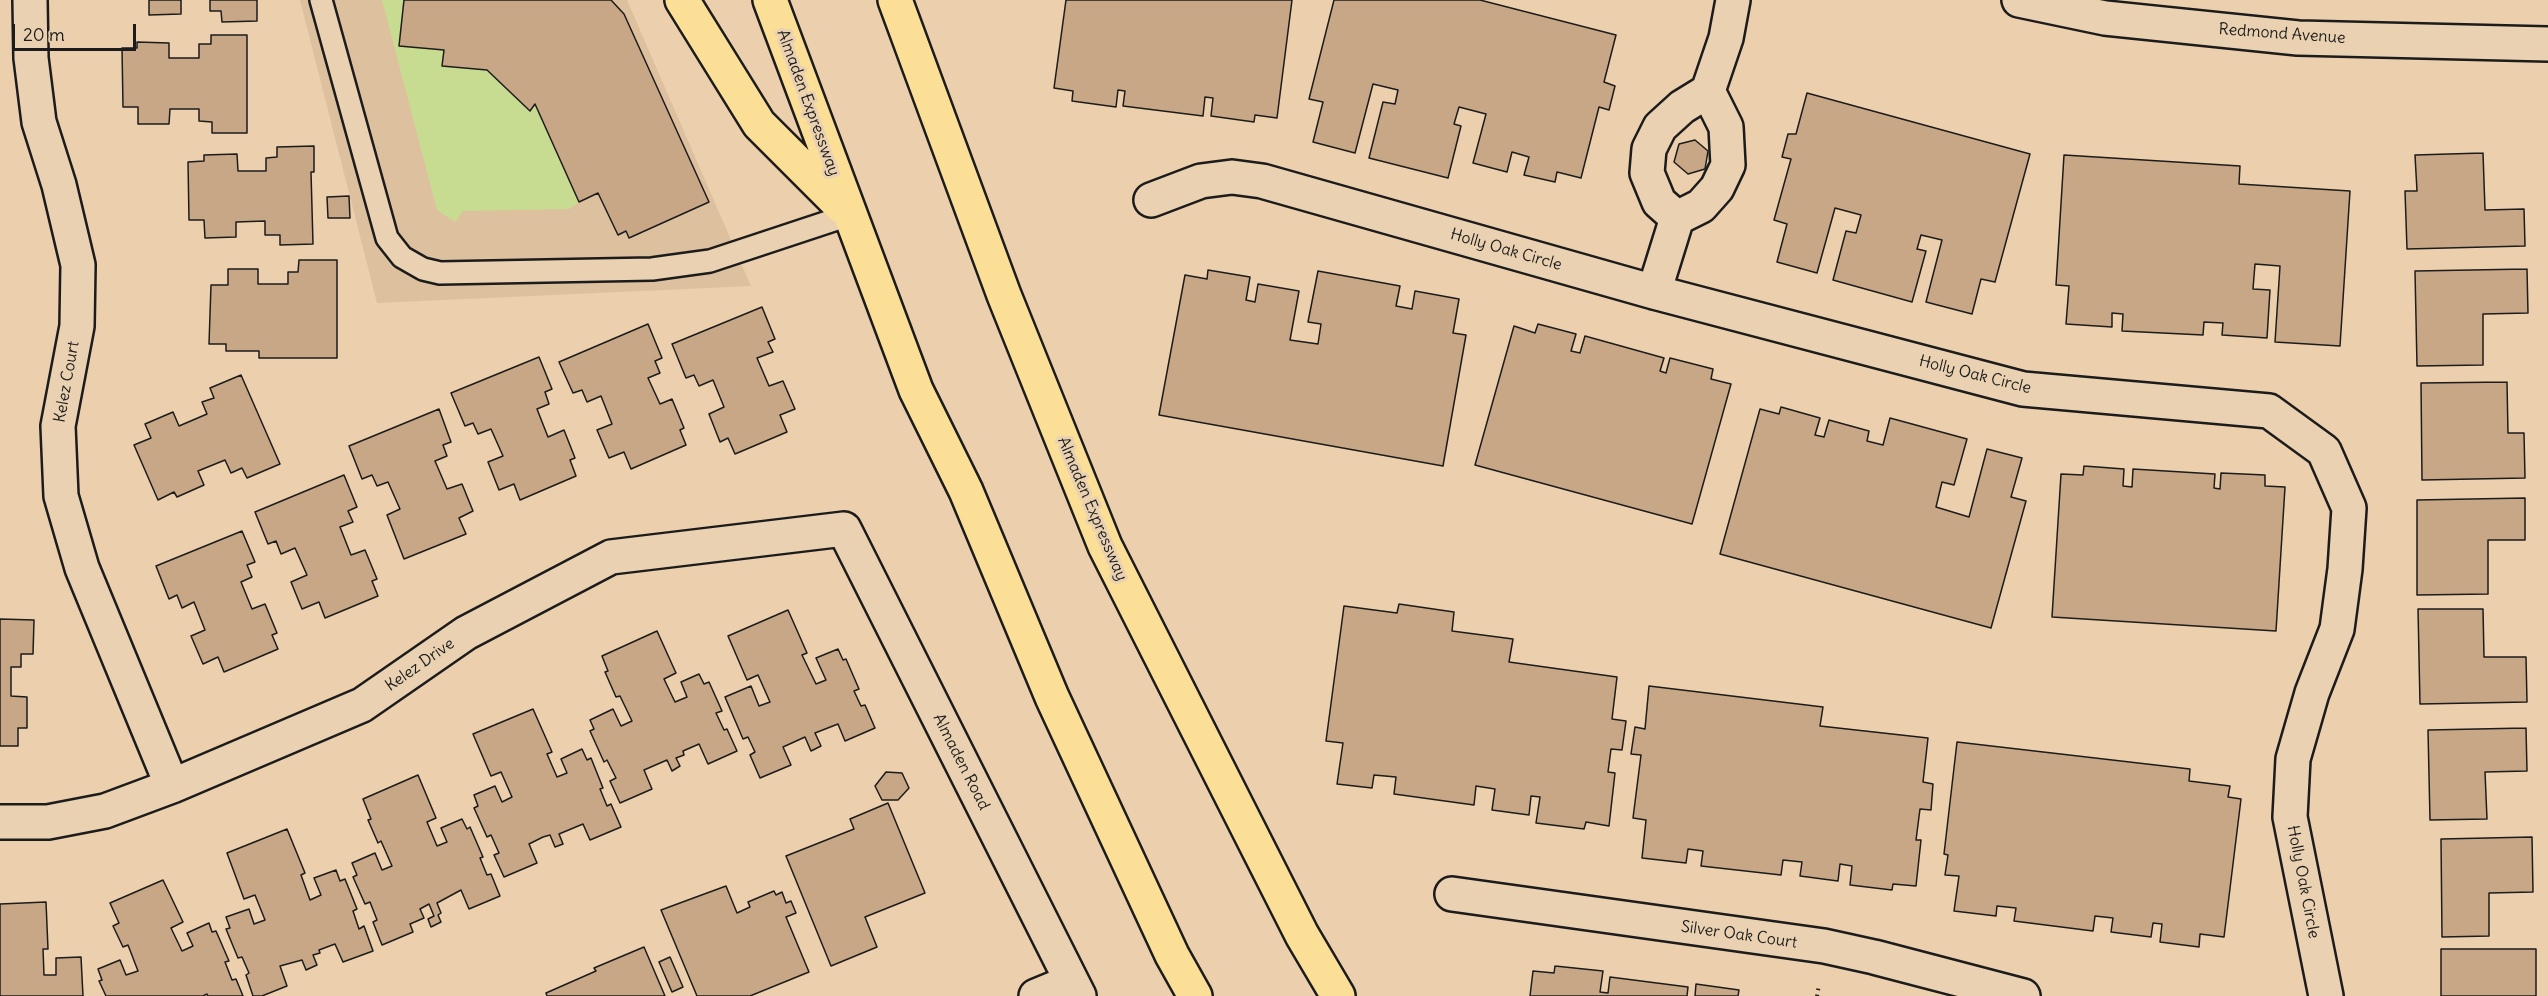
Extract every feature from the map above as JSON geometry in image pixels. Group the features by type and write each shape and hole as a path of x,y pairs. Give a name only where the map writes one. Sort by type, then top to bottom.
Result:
{"main road":[{"path":"682,0 759,124 849,215"},
{"name":"Almaden Expressway","path":"770,0 916,390 966,491 1057,708 1172,955 1195,996"},
{"name":"Almaden Expressway","path":"895,0 1004,295 1105,546 1302,935 1338,996"}],"street":[{"name":"Kelez Court","path":"30,0 31,58 39,122 59,185 78,265 77,327 58,426 61,496 82,568 172,786"},
{"path":"1677,218 1659,202 1647,173 1649,149 1660,126 1682,107 1708,91 1726,38 1733,0"},
{"name":"Redmond Avenue","path":"2019,0 2108,9 2298,38 2548,44"},
{"path":"1654,292 1677,218 1701,206 1717,188 1728,165 1726,127 1708,91"},
{"name":"Holly Oak Circle","path":"1151,200 1201,181 1232,177 1262,181 1654,292 2023,389 2269,411 2324,451 2349,508 2345,569 2337,628 2312,693 2293,759 2290,817 2326,996"},
{"name":"Kelez Drive","path":"0,822 48,822 105,811 172,786 362,705 466,633 611,558 844,529"},
{"name":"Almaden Road","path":"844,529 1075,989"},
{"name":"Silver Oak Court","path":"1452,894 1824,946 2023,996"},
{"path":"1036,996 1075,989"}],"lane":[{"path":"321,0 387,238 402,257 423,269 440,273 652,268 710,261 849,215"}],"shaded area":[{"path":"300,0 627,0 751,286 377,303"}],"green space":[{"path":"382,0 404,0 399,46 444,50 487,70 530,110 535,104 579,202 569,209 463,211 455,222 437,210"}],"building":[{"path":"149,0 181,0 181,14 149,15"},
{"path":"210,0 257,0 257,21 222,22 221,11 210,11"},
{"path":"404,0 611,0 624,14 709,202 629,238 626,231 618,235 598,193 579,202 535,104 530,111 487,70 442,66 444,50 399,46"},
{"path":"1066,0 1292,0 1277,118 1255,115 1254,122 1211,116 1213,98 1205,97 1203,116 1123,106 1125,91 1118,90 1116,107 1072,101 1073,91 1054,88"},
{"path":"1334,0 1480,0 1616,35 1604,82 1615,86 1609,110 1599,107 1581,178 1557,172 1555,182 1524,175 1529,157 1512,152 1507,172 1473,163 1486,114 1459,107 1454,124 1461,126 1448,178 1369,158 1383,102 1395,104 1398,90 1373,84 1355,153 1313,142 1323,102 1309,99"},
{"path":"211,35 247,35 247,133 212,133 212,122 199,121 199,109 170,109 169,124 138,124 138,107 123,107 122,48 137,48 137,42 169,43 169,58 199,58 199,44 211,44"},
{"path":"1807,93 2030,154 1995,282 1981,279 1972,314 1926,302 1942,240 1921,235 1917,249 1926,251 1912,302 1833,280 1846,231 1856,233 1861,215 1835,208 1817,273 1777,262 1787,224 1774,220 1791,159 1782,157 1788,134 1796,134"},
{"path":"1695,140 1708,151 1705,169 1688,174 1674,162 1679,144"},
{"path":"314,146 314,172 311,172 313,244 280,245 280,235 265,235 265,221 236,222 236,237 205,238 204,220 189,220 188,162 204,161 204,155 237,154 238,171 266,171 266,158 277,157 277,147"},
{"path":"2483,153 2485,210 2524,209 2525,246 2407,249 2405,191 2417,191 2415,155"},
{"path":"2064,155 2240,166 2239,184 2350,191 2340,346 2275,342 2280,266 2255,264 2253,289 2270,290 2267,338 2222,335 2223,323 2204,322 2203,335 2122,331 2123,314 2112,313 2112,327 2066,324 2069,286 2056,285"},
{"path":"349,196 350,218 328,218 327,197"},
{"path":"299,260 337,260 337,358 259,358 259,351 226,351 226,344 209,344 211,285 228,285 228,269 258,269 258,284 288,284 288,272 298,272"},
{"path":"2527,269 2528,313 2483,314 2483,365 2417,366 2415,271"},
{"path":"1208,270 1250,277 1246,300 1255,302 1258,284 1299,291 1290,340 1318,344 1321,324 1308,322 1318,271 1400,286 1396,306 1412,309 1415,291 1459,299 1453,333 1466,335 1443,466 1159,415 1185,275 1207,279"},
{"path":"762,307 775,339 768,342 773,352 757,358 769,386 783,381 795,409 780,415 787,432 735,454 728,438 720,442 709,414 724,407 713,380 699,386 694,375 686,378 672,344"},
{"path":"648,324 662,358 655,361 660,373 648,378 660,404 672,399 684,428 680,430 686,445 631,469 624,452 609,458 597,430 612,424 601,396 587,402 582,390 573,393 559,362"},
{"path":"1538,324 1576,334 1571,351 1580,353 1585,336 1664,358 1660,371 1666,373 1670,358 1713,369 1711,379 1731,384 1692,524 1475,465 1514,326 1535,333"},
{"path":"539,357 552,389 545,392 549,404 537,409 548,437 564,430 575,458 570,460 576,476 520,500 514,484 499,490 488,462 503,456 491,429 478,434 473,423 465,426 451,393"},
{"path":"241,375 280,464 247,478 242,468 231,473 225,460 198,471 204,485 177,497 174,492 158,500 134,445 151,438 145,424 173,412 179,426 207,414 202,402 214,398 210,388"},
{"path":"2507,382 2508,433 2524,433 2525,478 2422,480 2421,383"},
{"path":"1781,407 1820,418 1815,435 1824,437 1829,420 1869,431 1867,441 1883,445 1890,418 1967,439 1954,485 1942,482 1936,507 1969,517 1987,449 2022,458 2011,497 2026,501 1991,628 1720,554 1760,409 1779,414"},
{"path":"439,409 451,442 443,445 447,456 435,461 447,489 462,484 473,511 459,518 466,534 404,559 387,515 400,509 388,482 377,486 372,475 362,479 349,446"},
{"path":"2084,466 2124,469 2123,486 2132,487 2133,469 2215,474 2214,488 2220,489 2221,473 2265,475 2265,486 2285,487 2276,631 2052,617 2061,474 2083,475"},
{"path":"344,475 357,507 348,511 353,522 340,527 351,555 365,550 377,579 372,581 378,596 325,618 319,602 302,609 291,582 307,575 295,548 281,554 276,541 268,544 255,512"},
{"path":"2525,498 2525,540 2488,540 2488,594 2417,595 2417,500"},
{"path":"242,531 255,562 247,565 252,577 241,582 252,609 265,604 277,633 272,635 278,649 224,672 218,657 203,664 191,636 205,630 194,602 182,608 177,595 169,599 156,566"},
{"path":"1399,604 1454,612 1452,631 1513,639 1509,662 1617,677 1612,719 1626,721 1622,750 1611,749 1608,772 1615,773 1609,826 1586,822 1584,829 1536,823 1540,797 1531,796 1529,815 1492,810 1495,789 1476,786 1474,805 1394,794 1396,777 1374,775 1372,788 1337,784 1343,743 1326,741 1344,606 1397,613"},
{"path":"2418,609 2483,609 2484,657 2526,657 2527,702 2420,704"},
{"path":"788,610 807,653 802,655 816,684 826,680 816,658 838,649 843,660 846,659 859,689 854,691 861,706 865,705 875,728 845,741 838,724 815,733 821,746 811,751 805,737 783,747 791,765 760,778 750,755 755,752 748,737 743,739 725,697 751,686 759,706 770,702 758,675 747,680 728,636"},
{"path":"0,619 34,620 33,654 21,654 21,667 11,667 11,696 27,697 27,728 18,728 18,746 0,746"},
{"path":"657,631 676,673 664,679 675,702 687,697 681,682 699,674 704,684 709,682 722,711 716,713 724,730 727,729 737,751 708,764 699,744 683,751 684,755 676,758 680,766 672,771 667,760 644,770 652,789 620,803 610,781 616,778 607,760 604,762 590,731 594,729 590,720 613,709 621,726 632,721 620,696 616,697 605,672 608,671 602,656"},
{"path":"1649,686 1823,707 1820,726 1928,738 1923,782 1933,784 1931,810 1920,809 1916,840 1921,840 1916,886 1893,884 1892,890 1850,885 1852,866 1840,864 1838,881 1800,876 1802,862 1783,860 1781,875 1701,866 1703,851 1688,849 1686,863 1642,858 1646,820 1633,818 1641,755 1631,754 1635,727 1645,729"},
{"path":"533,709 552,752 547,754 557,777 567,773 561,759 582,749 587,760 591,758 603,788 600,789 607,806 611,804 621,827 590,840 583,824 559,834 563,844 555,847 550,835 543,837 529,844 537,863 504,877 494,855 499,853 491,835 487,837 474,808 478,806 474,795 495,786 502,802 512,797 501,772 491,776 473,734"},
{"path":"2526,728 2527,771 2485,772 2487,819 2430,820 2428,730"},
{"path":"1957,742 2190,769 2189,781 2230,786 2228,797 2241,799 2224,937 2200,934 2199,947 2160,942 2162,924 2153,923 2151,937 2111,932 2113,918 2095,916 2093,931 2014,921 2016,908 1997,906 1996,916 1954,911 1959,876 1945,875 1948,855 1944,854"},
{"path":"886,772 902,773 909,788 898,800 882,800 875,786"},
{"path":"418,775 436,818 427,822 437,846 447,842 441,828 462,819 467,829 470,827 483,857 480,858 487,875 491,874 500,896 469,909 461,890 437,903 441,913 438,915 441,922 431,927 428,919 434,916 429,904 420,909 424,918 410,924 413,932 382,945 373,922 377,920 370,902 365,904 353,877 357,875 352,863 375,853 382,870 392,866 381,841 378,843 368,820 371,819 363,799"},
{"path":"888,803 925,893 865,917 877,947 831,966 786,856 854,829 850,819"},
{"path":"287,829 305,873 301,875 310,900 321,895 314,878 336,870 340,881 345,879 357,909 353,911 359,929 364,926 373,951 343,962 335,944 319,950 320,953 313,955 317,965 306,970 302,960 280,966 287,986 262,996 253,996 246,975 249,973 242,957 238,958 226,929 230,928 226,917 249,909 254,924 265,920 255,895 244,899 227,853"},
{"path":"2532,837 2533,892 2489,893 2489,936 2442,937 2441,839"},
{"path":"163,880 183,922 171,928 182,951 193,946 187,933 209,923 212,932 216,931 229,961 225,962 232,980 236,979 243,996 208,996 207,994 203,996 106,996 99,981 102,980 98,969 120,960 126,975 138,971 128,945 123,947 113,926 119,923 110,903"},
{"path":"726,886 737,913 750,907 748,902 774,891 776,895 782,892 786,903 791,901 796,913 786,917 809,972 750,996 697,996 661,910"},
{"path":"46,902 48,949 43,949 44,975 56,975 56,958 81,957 83,996 0,996 0,904"},
{"path":"644,947 665,996 547,996 546,993 596,971 594,968"},
{"path":"2441,949 2536,949 2536,996 2441,996"},
{"path":"670,957 683,987 672,992 659,962"},
{"path":"1555,966 1603,971 1600,992 1608,993 1610,977 1688,987 1687,996 1530,996 1533,971 1554,973"},
{"path":"1696,984 1739,990 1738,996 1695,996"}]}
